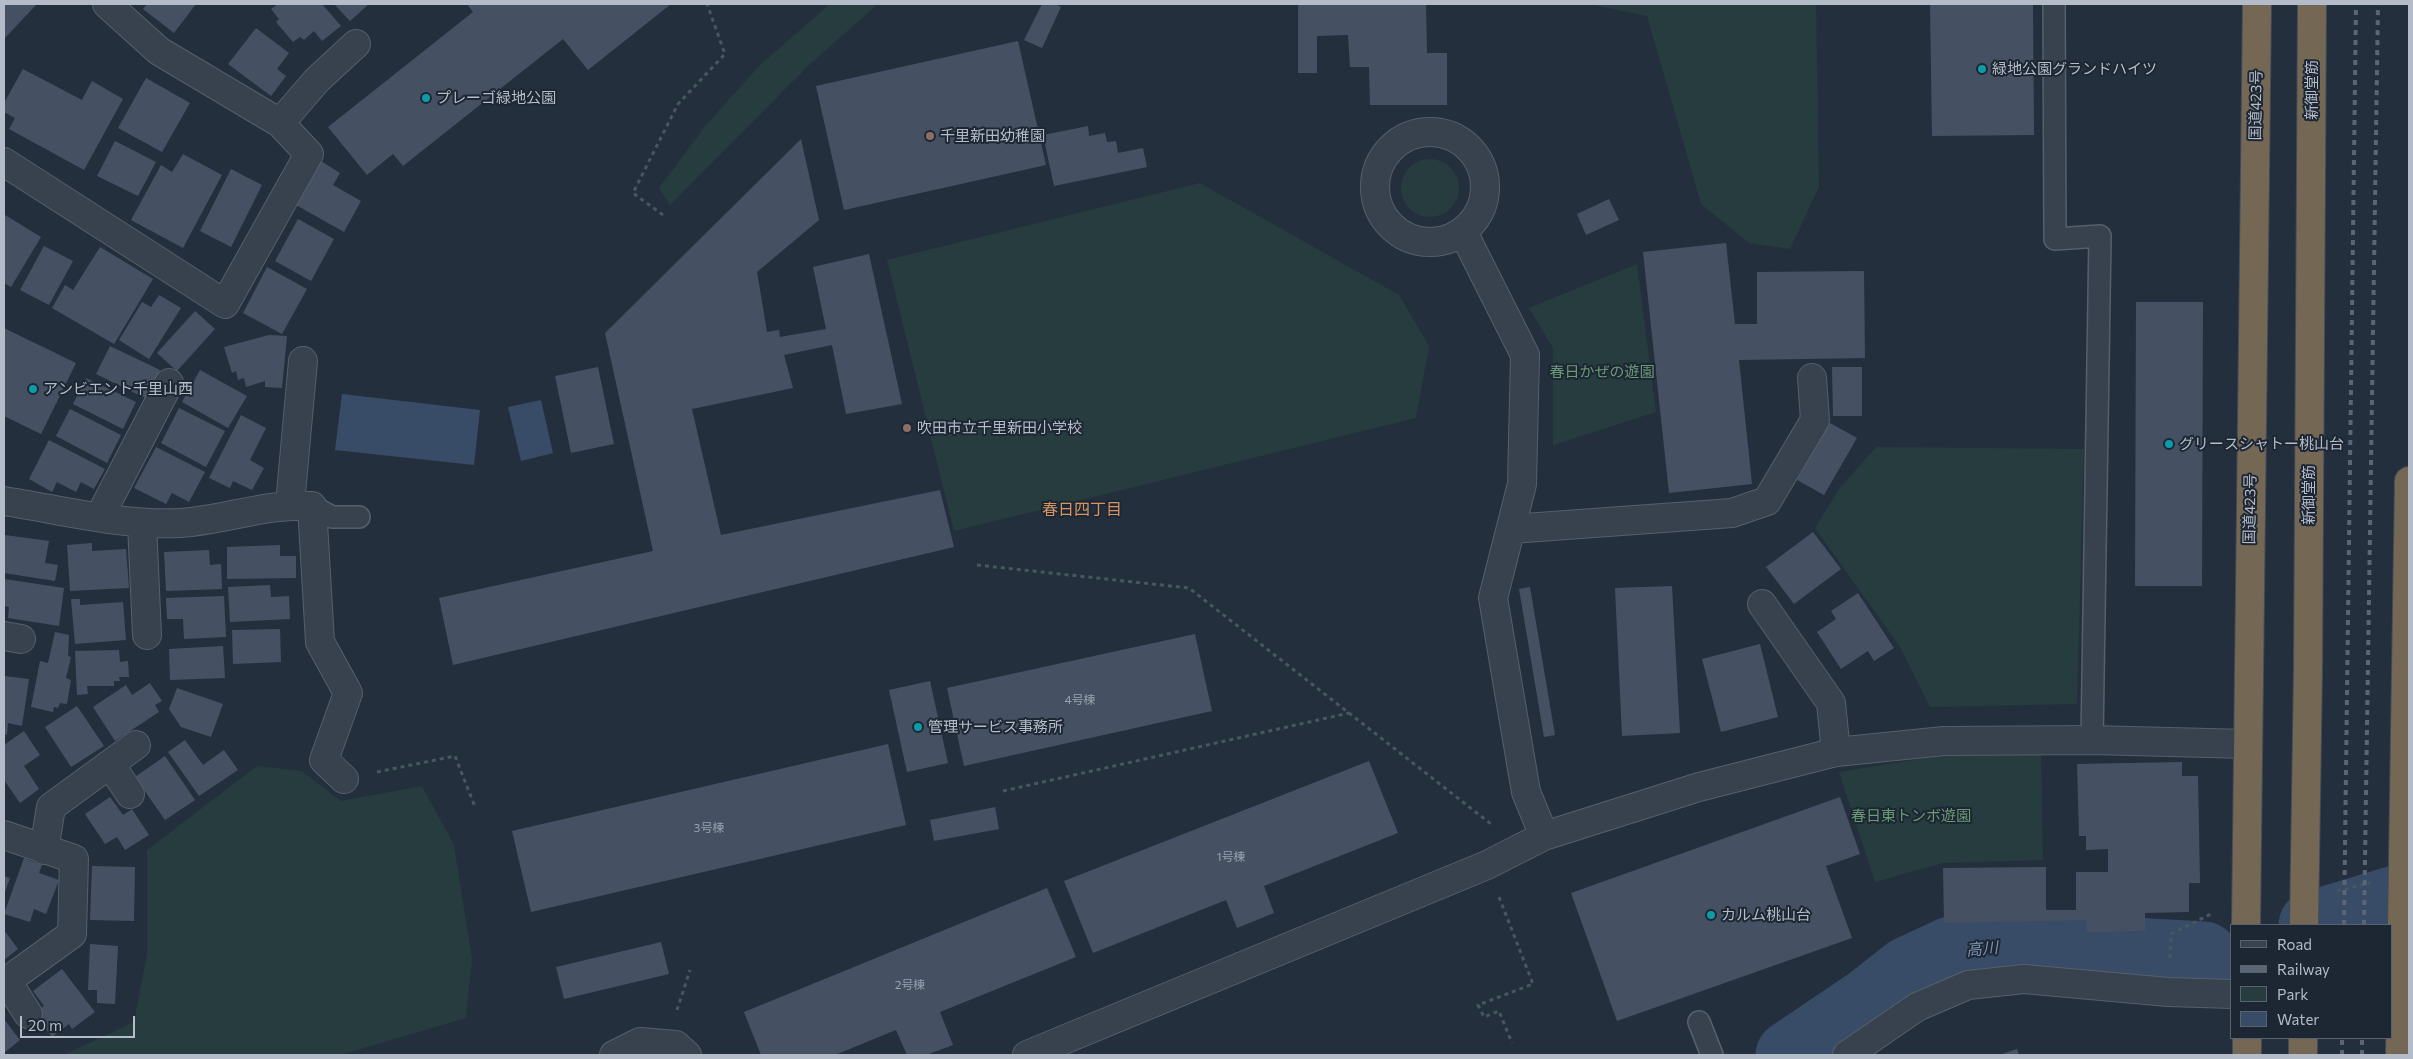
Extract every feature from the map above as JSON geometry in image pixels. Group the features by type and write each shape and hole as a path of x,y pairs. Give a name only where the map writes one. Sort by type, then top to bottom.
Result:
{"highway":[{"name":"国道423号","path":"2246,924 2257,4"},
{"name":"新御堂筋","path":"2304,924 2308,671 2312,4"},
{"path":"2400,1055 2409,481"},
{"path":"2247,1039 2247,1055"},
{"path":"2302,1055 2303,1039"}],"street":[{"path":"4,162 225,304 308,154 280,123 159,51 107,4"},
{"path":"280,123 317,80 356,44"},
{"path":"1436,132 1459,140 1477,157 1484,172 1486,189 1483,205 1475,220 1463,232 1446,240 1428,243 1410,239 1394,230 1382,215 1375,198 1374,180 1380,162 1390,148 1403,138 1419,133 1436,132"},
{"path":"1463,232 1525,355 1522,484 1492,598 1526,792 1544,836"},
{"path":"303,361 301,505 320,642 348,693 324,760 344,779"},
{"path":"1511,529 1732,513 1767,501 1815,420 1812,378"},
{"path":"100,516 169,383"},
{"path":"4,501 142,523 182,522 301,505"},
{"path":"142,523 147,635"},
{"path":"1762,604 1831,703 1836,752"},
{"path":"1027,1055 1487,865 1544,836 1699,787 1836,752 1944,741 2092,740 2247,744"},
{"path":"44,850 51,806 136,745"},
{"path":"110,764 130,794"},
{"path":"4,835 74,859 72,934 5,982 28,1014"},
{"path":"1847,1055 1917,1007 1968,985 2024,979 2168,992 2230,994"},
{"path":"614,1055 640,1042 676,1045 687,1055"}],"lane":[{"path":"2054,4 2055,239 2100,236 2092,740"},
{"path":"301,505 332,517 359,517"},
{"path":"1699,1022 1712,1055"}],"path":[{"path":"663,215 633,193 678,104 726,54 707,4"},
{"path":"977,565 1189,588 1493,826"},
{"path":"1003,791 1350,713"},
{"path":"344,779 455,756 475,807"},
{"path":"1500,899 1533,984 1478,1005 1484,1018 1499,1012 1512,1043"},
{"path":"2170,963 2171,934 2217,910"},
{"path":"675,1018 690,970"}],"green space":[{"path":"830,4 878,4 810,64 670,205 659,188 706,125 760,65"},
{"path":"1589,4 1816,4 1819,187 1790,249 1749,243 1701,204 1647,16"},
{"path":"1430,159 1441,161 1454,172 1459,188 1457,199 1446,212 1430,217 1419,215 1406,204 1401,188 1403,177 1414,164"},
{"path":"1200,183 1399,295 1429,346 1416,418 954,531 887,260"},
{"name":"春日かぜの遊園","path":"1637,264 1656,412 1553,445 1553,348 1529,308"},
{"path":"1876,447 2084,449 2077,704 1930,707 1900,647 1815,528 1839,489"},
{"name":"春日東トンボ遊園","path":"2041,754 2043,860 1943,863 1875,882 1839,772 1945,755"},
{"path":"257,766 302,771 341,801 422,786 454,845 472,959 466,1018 340,1055 64,1055 134,1022 147,954 147,850"}],"water":[{"path":"342,394 480,410 474,465 335,450"},
{"path":"541,400 553,453 521,461 508,407"}],"building":[{"path":"4,4 37,4 4,39"},
{"path":"147,4 196,4 174,33 143,9"},
{"path":"278,4 322,4 341,26 322,41 314,31 304,40 300,37 293,42 276,22 279,19 271,9"},
{"path":"334,4 369,4 350,21"},
{"name":"プレーゴ緑地公園","path":"467,4 671,4 588,70 563,39 403,166 393,154 367,175 328,127 473,12"},
{"path":"1042,4 1055,4 1061,7 1042,48 1024,40"},
{"path":"1298,4 1426,4 1427,53 1447,53 1447,105 1370,105 1369,67 1350,67 1348,35 1317,36 1317,73 1298,73"},
{"name":"緑地公園グランドハイツ","path":"1930,4 2033,4 2034,135 1932,136"},
{"path":"256,28 289,53 277,69 286,76 271,96 228,64"},
{"path":"1018,41 1046,165 844,210 816,86"},
{"path":"23,69 82,100 92,81 123,99 84,170 9,129 15,118 4,112 4,103"},
{"path":"146,78 190,103 162,152 118,128"},
{"path":"1088,126 1089,136 1105,133 1107,142 1116,141 1118,153 1143,148 1147,167 1054,186 1043,135"},
{"path":"801,139 819,220 757,272 767,332 779,330 780,337 826,329 813,267 869,254 902,404 846,414 832,345 784,355 793,388 692,409 721,535 940,490 954,547 453,665 439,598 653,551 605,333"},
{"path":"115,141 156,162 138,196 97,176"},
{"path":"183,154 222,175 183,248 131,220 161,165 172,172"},
{"path":"321,161 340,173 333,185 361,201 344,232 296,205"},
{"path":"231,169 262,185 231,247 200,231"},
{"path":"1609,199 1619,220 1586,235 1577,214"},
{"path":"5,215 41,237 11,287 4,283"},
{"path":"298,219 334,239 311,281 275,261"},
{"path":"1726,243 1735,324 1757,324 1757,272 1864,271 1865,358 1739,360 1752,484 1669,493 1643,252"},
{"path":"44,246 73,261 49,305 20,290"},
{"path":"100,247 153,279 114,344 52,308 65,285 73,290"},
{"path":"267,267 307,289 282,334 243,313"},
{"path":"159,295 181,308 149,359 119,340 142,302 151,307"},
{"name":"グリースシャトー桃山台","path":"2136,302 2203,302 2202,586 2135,586"},
{"path":"195,311 215,329 177,371 157,353"},
{"name":"アンビエント千里山西","path":"4,328 76,363 41,434 4,416"},
{"path":"269,335 287,336 282,388 265,387 265,381 246,387 244,378 238,380 236,371 232,373 224,347"},
{"path":"110,346 160,370 145,398 96,374"},
{"path":"598,367 614,444 571,453 555,376"},
{"path":"1832,367 1862,367 1862,416 1833,416"},
{"path":"200,370 247,396 228,428 182,402"},
{"path":"86,378 136,402 123,429 73,404"},
{"path":"179,408 225,431 206,467 161,443"},
{"path":"70,409 121,435 107,463 56,436"},
{"path":"241,415 266,428 250,460 264,468 252,490 233,481 230,488 209,478"},
{"path":"1830,423 1857,438 1824,495 1797,480"},
{"path":"49,440 105,469 94,489 81,482 76,492 57,482 52,492 29,479"},
{"path":"156,447 205,472 189,502 172,493 166,504 134,488"},
{"path":"1813,532 1841,569 1794,604 1766,567"},
{"path":"5,535 49,541 45,563 58,565 55,581 4,573"},
{"path":"92,543 92,551 126,549 129,588 70,591 67,545"},
{"path":"280,545 280,556 296,556 296,578 227,579 227,547"},
{"path":"209,550 210,565 221,564 222,589 166,591 164,552"},
{"path":"4,579 64,588 59,626 8,618 9,607 4,606"},
{"path":"270,585 271,597 289,596 290,619 230,622 228,587"},
{"path":"1672,586 1680,733 1622,736 1615,588"},
{"path":"1530,587 1555,735 1544,737 1519,589"},
{"path":"1858,593 1894,648 1874,661 1868,651 1841,669 1817,632 1836,619 1831,611"},
{"path":"224,596 226,637 184,639 183,619 167,619 166,598"},
{"path":"71,599 80,599 80,605 123,602 126,640 75,644"},
{"path":"280,629 281,662 233,664 232,630"},
{"path":"55,632 69,635 68,656 71,657 66,678 71,680 67,704 60,703 58,708 54,707 53,712 31,707 40,661 48,663"},
{"path":"1195,634 1212,711 964,766 947,688"},
{"path":"1760,644 1778,717 1721,732 1702,659"},
{"path":"223,646 225,678 170,680 169,649"},
{"path":"119,650 120,662 128,661 129,677 119,677 120,681 114,681 114,686 87,686 88,694 77,695 75,651"},
{"path":"4,676 29,679 22,726 8,723 7,735 4,734"},
{"name":"管理サービス事務所","path":"930,681 948,763 907,772 889,690"},
{"path":"150,683 162,701 155,705 159,712 115,741 93,707 126,685 132,695"},
{"path":"177,688 223,704 211,737 181,727 169,709"},
{"path":"77,706 104,746 71,767 45,727"},
{"path":"24,731 40,755 24,766 39,789 20,803 4,780 4,745"},
{"path":"185,740 203,765 224,750 238,770 199,796 168,752"},
{"path":"888,744 906,825 531,912 512,831"},
{"path":"165,756 195,800 165,820 135,777"},
{"path":"1369,761 1398,833 1264,886 1274,913 1237,928 1226,900 1093,953 1064,881"},
{"path":"2182,762 2182,776 2198,776 2200,883 2189,883 2189,912 2145,913 2145,931 2087,932 2087,920 1944,923 1943,868 2046,867 2046,910 2076,910 2076,872 2108,872 2108,849 2086,850 2086,836 2079,836 2077,764"},
{"path":"110,797 123,815 132,809 149,835 125,850 117,837 105,844 85,814"},
{"name":"カルム桃山台","path":"1840,797 1860,854 1826,866 1852,938 1617,1021 1571,893"},
{"path":"995,807 999,829 934,841 930,820"},
{"path":"24,858 42,865 39,873 59,880 46,914 34,909 30,922 4,914"},
{"path":"92,866 135,867 134,921 90,920"},
{"path":"4,876 10,878 4,895"},
{"path":"1047,888 1076,957 940,1012 953,1045 926,1055 907,1055 896,1030 835,1055 761,1055 744,1012"},
{"path":"4,930 18,949 4,960"},
{"path":"661,942 669,974 564,999 556,967"},
{"path":"90,944 118,946 115,1004 97,1003 97,990 88,990"},
{"path":"62,969 95,1012 72,1029 69,1024 52,1037 34,1013 44,1006 33,991"},
{"path":"4,1019 20,1040 4,1053"},
{"path":"2017,1049 2019,1055 1999,1055"}],"waterway":[{"name":"高川","path":"2316,924 2409,896"},
{"name":"高川","path":"1790,1055 1870,1001 1908,971 1951,951 2021,946 2204,956"}],"railway":[{"path":"2344,924 2356,4"},
{"path":"2364,924 2378,4"},
{"path":"2342,1039 2342,1055"},
{"path":"2362,1039 2362,1055"}],"place":[{"name":"緑地公園グランドハイツ","path":"1982,69"},
{"name":"プレーゴ緑地公園","path":"426,98"},
{"name":"千里新田幼稚園","path":"930,136"},
{"name":"アンビエント千里山西","path":"33,389"},
{"name":"吹田市立千里新田小学校","path":"907,428"},
{"name":"グリースシャトー桃山台","path":"2169,444"},
{"name":"管理サービス事務所","path":"918,727"},
{"name":"カルム桃山台","path":"1711,915"}],"district":[{"name":"春日四丁目","path":"1082,510"}]}
